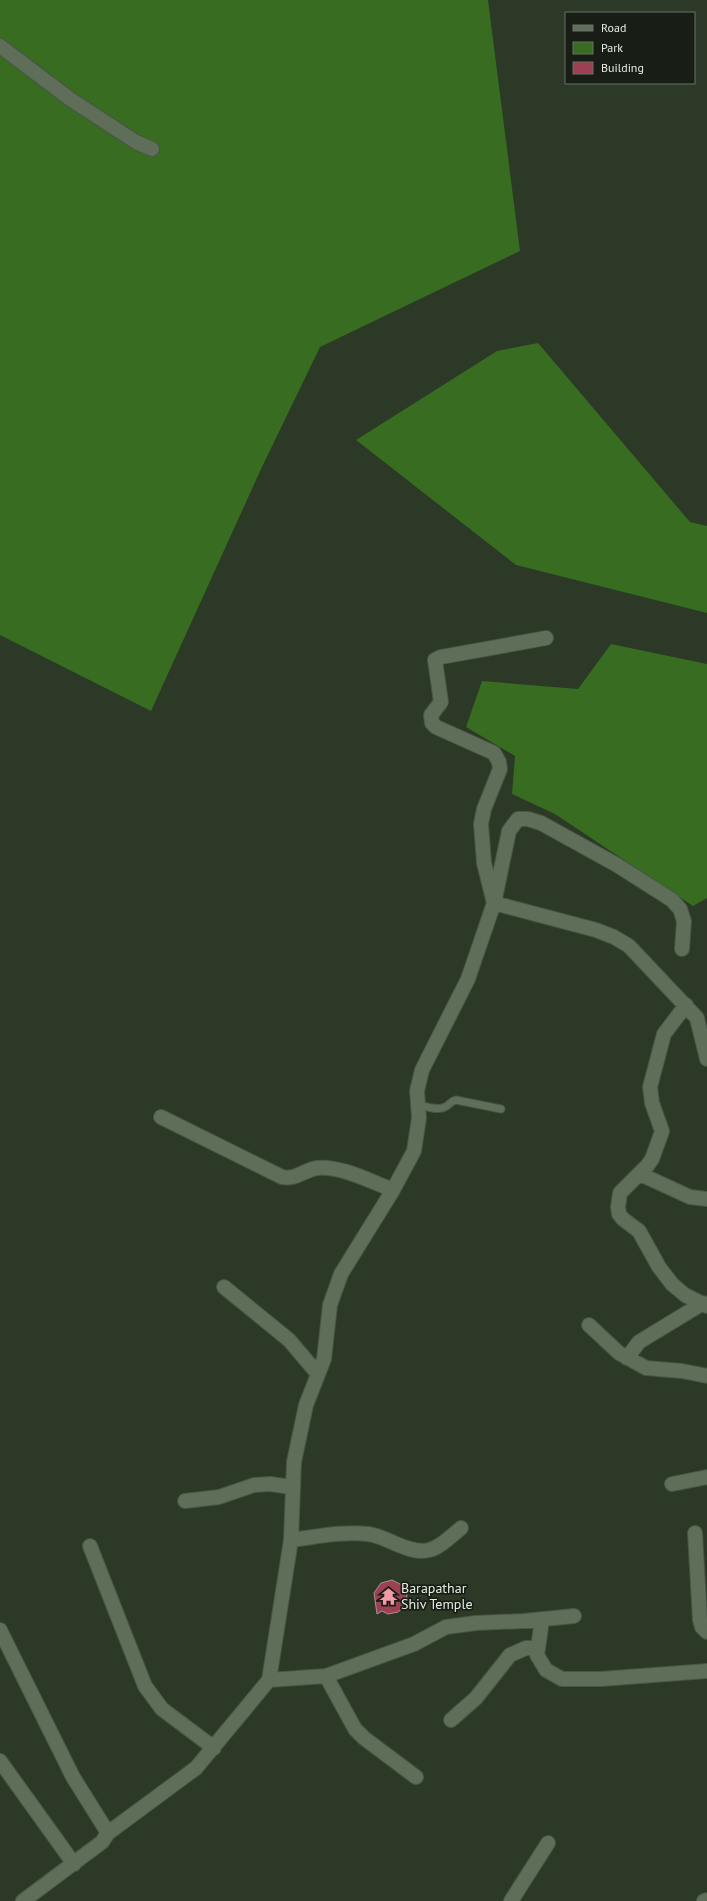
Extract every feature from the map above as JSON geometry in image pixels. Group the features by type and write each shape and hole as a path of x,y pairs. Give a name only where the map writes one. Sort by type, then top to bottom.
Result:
{"street":[{"path":"0,46 70,99 136,142 152,149"},
{"path":"494,903 484,863 481,824 484,809 500,769 499,762 494,753 436,727 432,723 431,715 441,702 435,660 441,657 546,638"},
{"path":"23,1901 102,1842 108,1833 196,1768 270,1680 291,1540 292,1488 298,1437 306,1405 324,1359 330,1305 341,1274 393,1190 414,1151 418,1134 417,1091 422,1070 468,979 494,903 509,831 518,819 528,819 541,823 617,865 672,900 680,909 684,921 682,949"},
{"path":"494,903 596,930 614,937 629,946 697,1018 707,1060"},
{"path":"686,1005 664,1034 650,1087 652,1103 662,1131 652,1159 640,1174 625,1186 620,1193 618,1207 619,1214 639,1231 659,1267 672,1284 685,1295 705,1305"},
{"path":"161,1117 282,1177 294,1178 317,1168 338,1169 393,1190"},
{"path":"640,1174 690,1197 707,1199"},
{"path":"224,1287 289,1340 318,1374"},
{"path":"627,1358 639,1342 705,1305"},
{"path":"589,1325 608,1344 627,1358 646,1368 682,1371 707,1376"},
{"path":"672,1484 707,1477"},
{"path":"185,1502 219,1497 254,1485 270,1484 292,1488"},
{"path":"291,1540 352,1534 368,1534 380,1536 410,1550 424,1552 432,1550 443,1543 461,1528"},
{"path":"695,1533 700,1620 702,1627 707,1632"},
{"path":"90,1546 145,1686 162,1709 214,1748"},
{"path":"270,1680 326,1676 414,1644 446,1627 476,1623 542,1620 574,1616"},
{"path":"542,1620 537,1655 542,1665 549,1673 562,1679 601,1679 707,1670"},
{"path":"0,1630 74,1777 108,1833"},
{"path":"451,1720 476,1698 510,1655 526,1648 537,1648"},
{"path":"326,1676 355,1728 364,1738 416,1777"},
{"path":"0,1761 74,1864"},
{"path":"511,1901 548,1843"}],"lane":[{"path":"418,1105 440,1108 445,1107 451,1101 456,1100 501,1109"}],"green space":[{"path":"0,0 488,0 520,251 320,347 262,467 151,711 0,635"},
{"path":"538,343 690,522 707,526 707,613 516,565 356,440 497,351"},
{"path":"611,644 707,664 707,898 693,906 555,814 512,794 515,756 466,727 482,681 578,689"}],"building":[{"path":"392,1580 402,1585 405,1589 407,1594 406,1605 398,1612 388,1614 382,1611 377,1614 374,1593 381,1583"}],"place":[{"name":"Barapathar Shiv Temple","path":"388,1596"}]}
